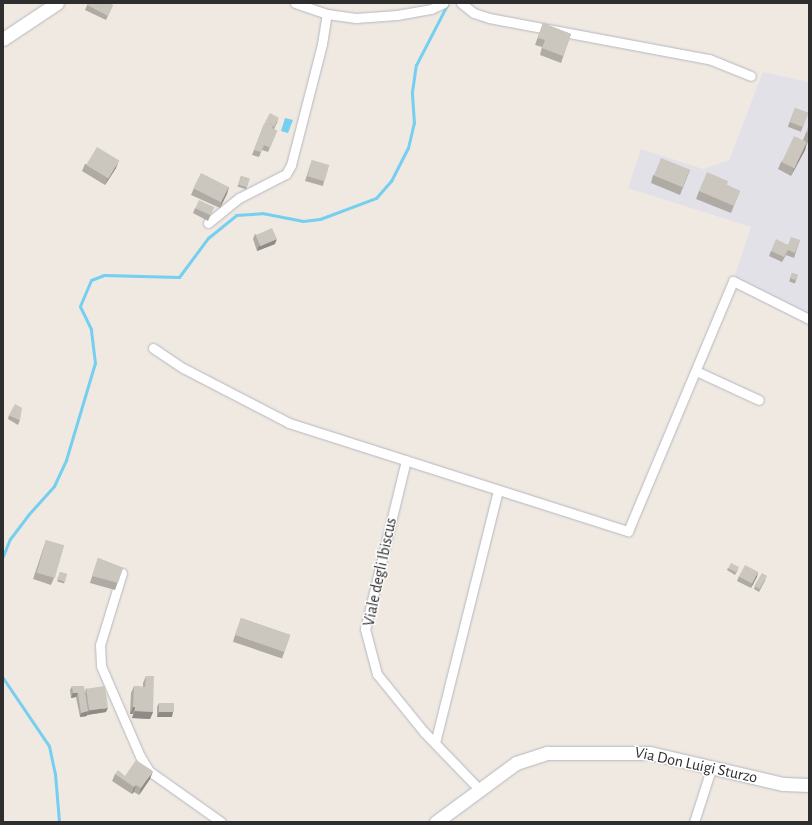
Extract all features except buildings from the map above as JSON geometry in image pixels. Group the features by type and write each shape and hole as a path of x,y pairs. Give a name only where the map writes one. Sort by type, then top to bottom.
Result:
{"street":[{"path":"3,39 56,3"},
{"path":"295,3 327,14 356,18 397,15 431,9 444,3"},
{"path":"461,3 474,13 489,18 708,59 751,76"},
{"path":"208,223 239,198 286,174 291,165 322,44 327,14"},
{"path":"153,348 183,368 289,423 628,531 733,281 809,319"},
{"path":"696,372 759,400"},
{"name":"Viale degli Ibiscus","path":"406,460 365,629 377,674 435,743 479,789"},
{"path":"435,743 498,490"},
{"path":"122,573 100,645 101,666 140,756 149,771 221,822"},
{"name":"Via Don Luigi Sturzo","path":"436,822 516,763 547,753 632,751 712,766 782,784 809,785"},
{"path":"694,822 712,766"}],"shaded area":[{"path":"763,72 809,82 809,319 733,281 751,227 628,188 641,149 703,169 729,160"}],"water":[{"path":"285,118 293,120 288,133 281,131"}],"waterway":[{"path":"3,556 10,539 28,515 54,486 66,460 95,363 91,329 80,306 91,280 104,275 179,277 208,238 236,215 262,213 303,221 320,219 376,198 391,181 408,148 414,123 412,92 416,65 447,5"},
{"path":"3,678 49,746 55,774 59,822"}]}
